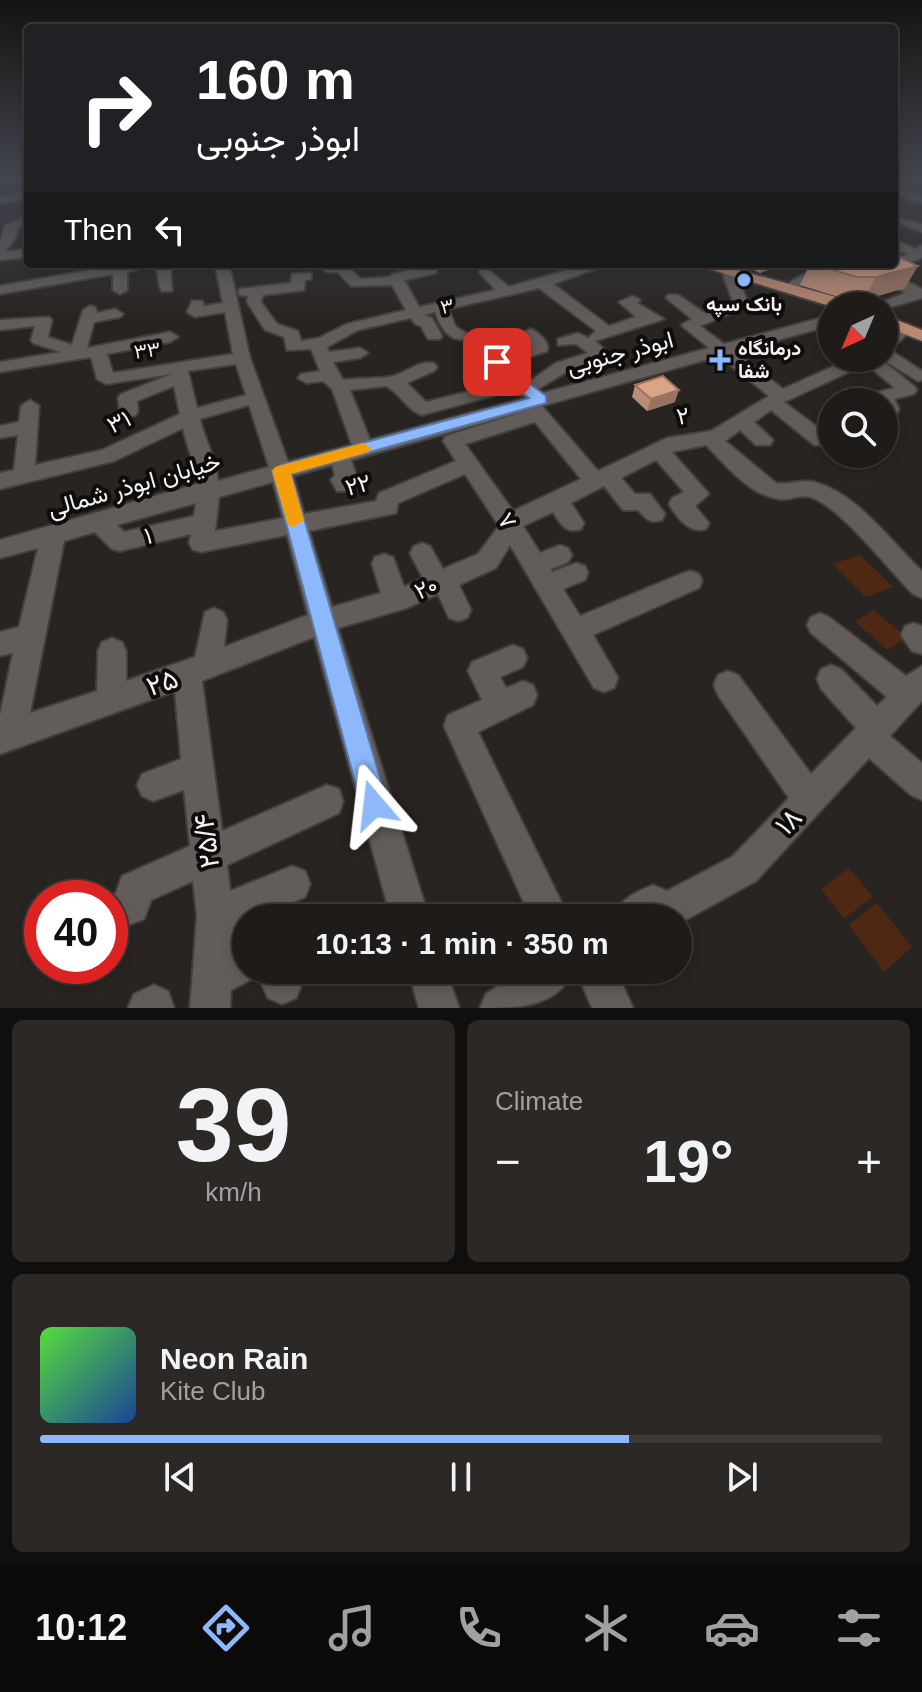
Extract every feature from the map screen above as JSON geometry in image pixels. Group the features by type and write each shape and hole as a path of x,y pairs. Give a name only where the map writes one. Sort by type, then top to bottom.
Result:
{"main road":[{"path":"714,268 791,288 818,301"}],"street":[{"path":"0,249 10,237 4,227"},
{"path":"898,245 921,252"},
{"path":"898,261 921,252"},
{"path":"0,256 24,253"},
{"path":"45,268 60,280 61,295"},
{"path":"0,290 123,268"},
{"path":"120,290 128,268"},
{"path":"164,268 167,288"},
{"path":"223,268 242,358 281,471 366,776 406,904"},
{"path":"197,304 195,312 256,291 299,287 297,277 317,268"},
{"path":"342,268 356,283 397,281"},
{"path":"431,268 403,274 397,277 397,281 420,321 427,321 434,336"},
{"name":"۳","path":"264,319 271,327 292,334 293,347 331,359 414,312 506,292 586,268"},
{"path":"809,268 824,274"},
{"path":"791,288 808,277 850,268"},
{"path":"869,268 920,294"},
{"path":"486,272 506,292"},
{"path":"729,272 742,306 689,325 723,350 818,437"},
{"path":"542,279 607,332"},
{"path":"234,324 264,319 254,302 256,291"},
{"path":"898,300 920,294"},
{"path":"681,299 704,320"},
{"path":"585,342 607,332 653,319 626,302 633,300"},
{"path":"440,308 450,330 463,336"},
{"path":"78,352 89,314 115,314"},
{"name":"ابوذر جنوبی","path":"281,471 529,398 723,350 818,316"},
{"path":"563,324 587,317"},
{"path":"327,318 331,359 363,448"},
{"name":"۳۳","path":"0,325 44,320 39,340 78,352 98,351 106,379 180,374 242,358"},
{"path":"530,334 541,348 519,352 509,360 496,359 601,478 631,504 642,500 654,514"},
{"path":"98,351 170,337"},
{"path":"529,398 539,383 562,367 595,356 597,350 578,338 564,342"},
{"name":"۳۳","path":"8,370 68,358 78,352"},
{"path":"307,378 331,359 360,353"},
{"path":"331,359 392,377 408,389 422,409 529,398"},
{"path":"898,361 918,376"},
{"path":"392,377 428,367"},
{"name":"۲","path":"511,526 514,521 674,443 716,437 776,399 842,372"},
{"path":"876,372 908,390 898,393"},
{"path":"129,411 127,398 147,392 147,388 180,374 197,448 201,449 209,471 210,491 203,533 296,526"},
{"name":"۳۱","path":"0,481 107,456 189,418 255,398"},
{"name":"۷","path":"529,398 453,441 468,464 478,488 511,526 604,678"},
{"path":"24,475 30,406"},
{"path":"741,421 763,440"},
{"path":"0,432 26,427"},
{"path":"709,437 771,491 787,493 801,488 816,490 825,496 864,529 922,587"},
{"path":"659,450 698,494 680,504 698,523"},
{"path":"340,455 345,486"},
{"name":"۲۲","path":"296,526 388,507 387,499 468,464"},
{"path":"57,489 63,466"},
{"name":"خیابان ابوذر شمالی","path":"0,549 281,471"},
{"path":"557,500 573,523"},
{"name":"۱","path":"99,522 120,542 203,533"},
{"name":"۲۰","path":"323,621 396,600 487,561 511,526"},
{"path":"5,737 54,534"},
{"path":"422,553 458,610"},
{"path":"384,564 396,600"},
{"path":"541,575 568,564"},
{"path":"575,630 690,581"},
{"name":"۲۵/۴","path":"211,994 215,916 198,769 197,670 214,620"},
{"name":"۲۵","path":"5,737 197,670 323,621"},
{"path":"820,625 917,689"},
{"path":"0,644 30,636"},
{"path":"111,700 112,651"},
{"path":"513,658 482,671 512,700 459,726 543,904"},
{"path":"831,679 872,732 922,784"},
{"path":"728,685 809,799"},
{"name":"۱۸","path":"679,904 744,869 872,732 917,689"},
{"path":"153,785 198,769"},
{"path":"128,907 135,889 327,801"},
{"path":"215,916 292,884"},
{"path":"211,994 232,975"},
{"path":"431,984 439,1008"},
{"path":"500,1008 535,984"},
{"path":"602,984 613,1008"}],"shaded area":[{"path":"860,555 893,587 866,597 833,564"},
{"path":"873,610 906,637 888,650 855,622"},
{"path":"849,868 873,897 844,919 821,889"},
{"path":"877,903 912,947 884,972 849,925"}],"building":[{"path":"898,257 918,266 876,277 857,277 826,268 898,268"},
{"path":"663,376 679,390 651,399 635,385"}],"slow traffic":[{"path":"294,520 281,471 363,448"}],"place":[{"name":"بانک سپه","path":"744,280"},
{"name":"درمانگاه شفا","path":"720,360"}],"route":[{"path":"374,805 281,471 541,400 525,388 511,386 497,362"}]}
